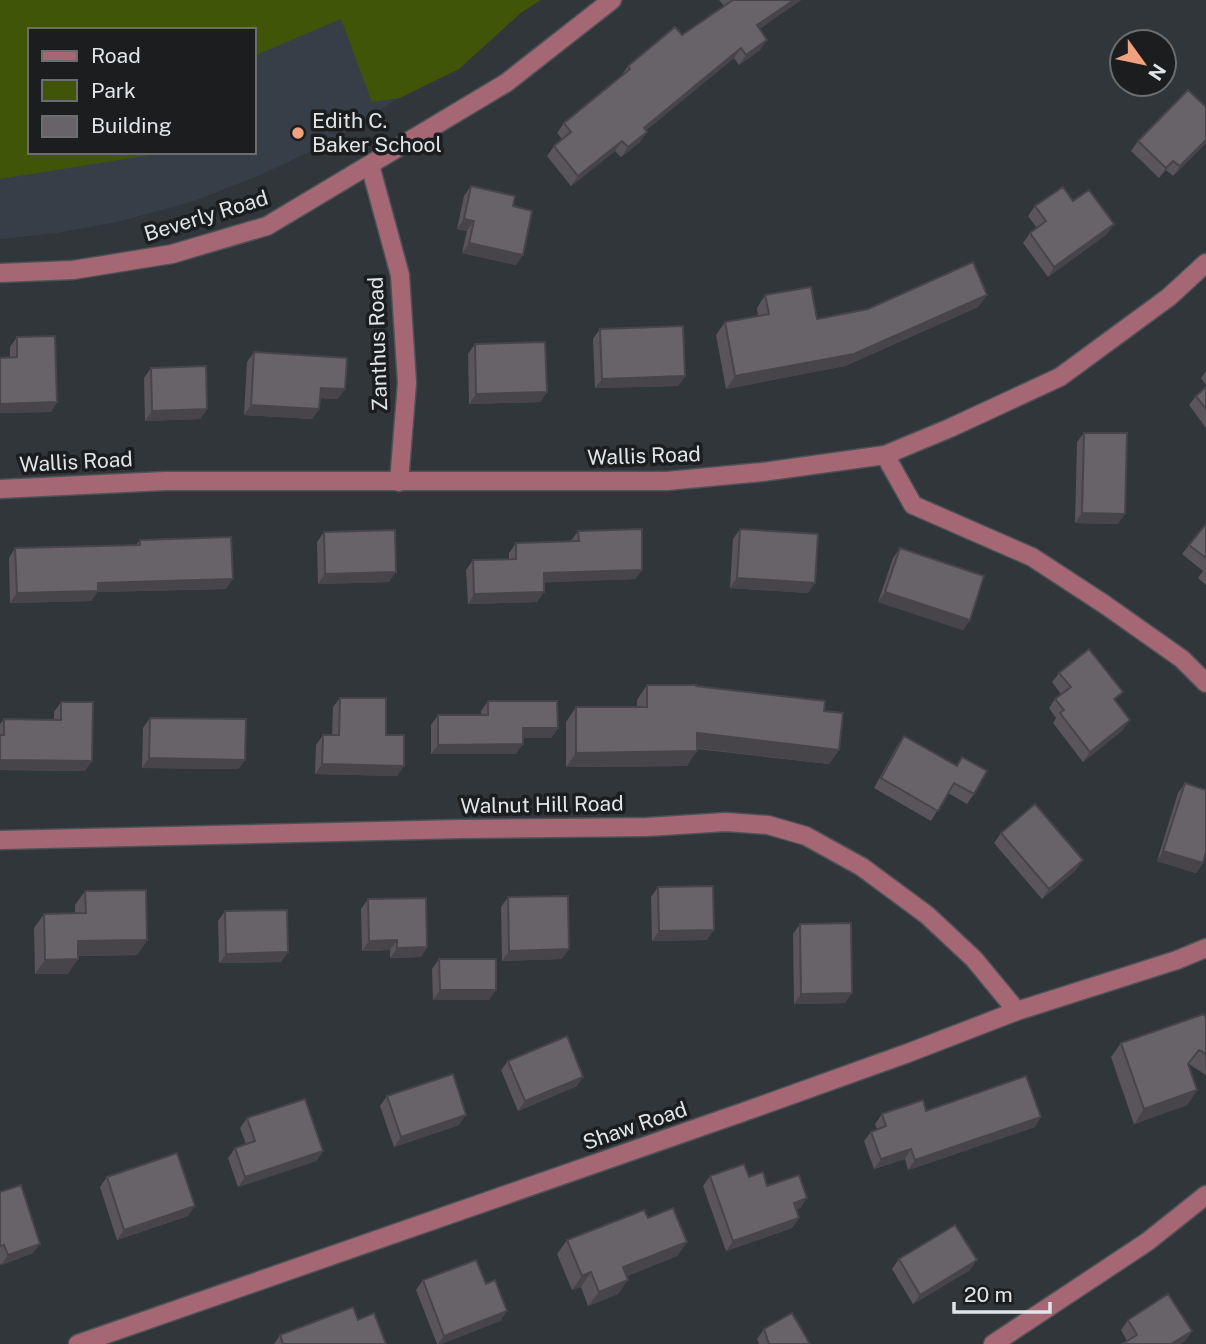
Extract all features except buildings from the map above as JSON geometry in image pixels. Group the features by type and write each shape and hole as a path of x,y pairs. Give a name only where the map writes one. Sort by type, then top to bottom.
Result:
{"street":[{"name":"Beverly Road","path":"0,272 73,270 172,254 267,226 506,83 612,0"},
{"name":"Zanthus Road","path":"370,165 400,275 407,383 400,482"},
{"name":"Wallis Road","path":"0,489 165,481 667,481 762,472 885,455 1060,377 1169,297 1206,263"},
{"path":"885,455 913,505 1032,557 1171,651 1206,683"},
{"name":"Walnut Hill Road","path":"0,840 647,827 726,822 768,825 806,836 862,867 928,915 974,959 1017,1011"},
{"name":"Shaw Road","path":"78,1344 749,1110 1017,1011 1177,960 1206,948"},
{"path":"993,1344 1147,1242 1206,1195"}],"shaded area":[{"name":"Edith C. Baker School","path":"0,0 533,0 433,75 314,150 258,176 191,202 121,221 57,233 0,239"}],"green space":[{"path":"0,0 541,0 522,12 459,69 400,98 372,102 341,19 256,55 256,28 28,28 28,154 156,154 0,179"}],"place":[{"name":"Edith C. Baker School","path":"298,133"}]}
